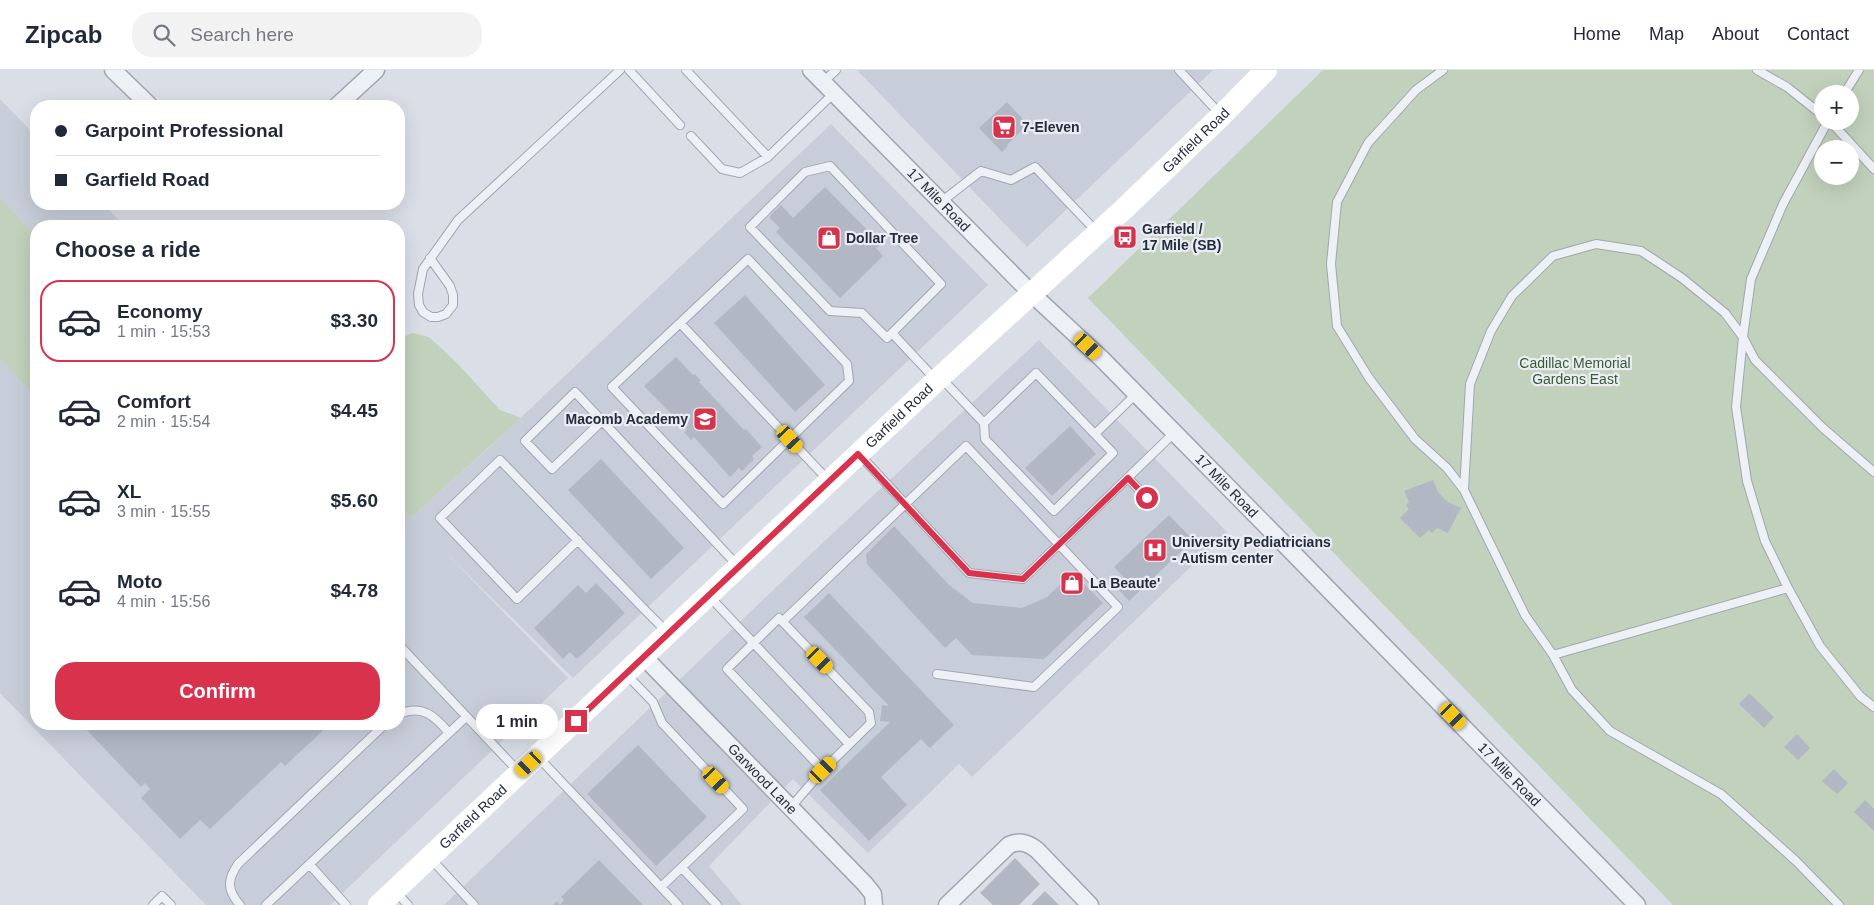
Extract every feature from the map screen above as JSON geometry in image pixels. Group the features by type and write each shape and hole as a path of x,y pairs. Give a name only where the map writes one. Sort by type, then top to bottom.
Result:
{"main road":[{"name":"Garfield Road","path":"394,900 429,858 938,379 1098,233 1221,116 1266,70"}],"street":[{"path":"113,70 144,100"},
{"path":"344,100 376,70"},
{"name":"17 Mile Road","path":"811,70 1031,293 1102,359 1637,905"},
{"name":"Garwood Lane","path":"644,657 869,888 873,894 874,905"},
{"path":"955,903 1009,845 1021,842 1037,850 1090,905"}],"lane":[{"path":"430,258 450,286 453,295 453,305 446,314 438,317 423,312 419,305 418,294 423,269 430,258 458,220 620,70"},
{"path":"629,70 680,125"},
{"path":"686,70 768,157"},
{"path":"691,136 722,169 740,173 768,157 829,87 836,70"},
{"path":"1179,70 1221,116"},
{"path":"1442,70 1416,90 1368,143 1337,202 1331,264 1338,326 1368,378 1415,439 1447,468 1464,490 1525,615 1553,655 1572,690 1610,731 1721,794 1796,861 1840,905"},
{"path":"1757,70 1787,87 1814,109"},
{"path":"1850,85 1859,70"},
{"path":"1824,130 1783,204 1751,278 1736,407 1747,481 1765,541 1820,646 1860,696 1874,707"},
{"path":"1837,130 1874,169"},
{"path":"830,166 941,284 892,333 887,338 862,313 830,311 750,226 805,172 830,166"},
{"path":"942,202 981,171 1011,180 1035,167 1098,233"},
{"path":"1464,490 1470,384 1492,330 1512,296 1553,256 1596,244 1641,250 1682,278 1725,313 1743,337 1755,360 1823,428 1874,472"},
{"path":"748,259 847,364 849,381 723,504 612,387 680,322 748,259"},
{"path":"680,322 829,481"},
{"path":"892,333 984,423 985,439 1054,510 1113,453 1036,373 984,423"},
{"path":"602,421 552,469 525,440 574,392 602,421 739,567"},
{"path":"1095,434 1136,394"},
{"path":"858,454 969,573 1023,579 1174,433"},
{"path":"783,621 966,446 1060,543 1118,607 1034,687 937,674"},
{"path":"578,540 517,599 440,518 500,460 578,540 668,634"},
{"path":"1128,478 1147,498"},
{"path":"1553,655 1788,588"},
{"path":"709,595 849,744"},
{"path":"790,808 823,770 871,723 869,712 780,618 727,669 823,770"},
{"path":"405,651 520,773"},
{"path":"626,674 653,702 662,723 743,809 662,888"},
{"path":"405,713 417,710 430,713 449,733"},
{"path":"266,905 466,717"},
{"path":"240,905 234,898 230,886 231,875 238,864 379,730"},
{"path":"538,756 678,905"},
{"path":"429,858 474,905"},
{"path":"310,865 346,905"},
{"path":"682,868 716,905"},
{"path":"153,905 162,896 171,905"}],"shaded area":[{"path":"857,70 1213,70 1027,247"},
{"path":"0,99 30,130 30,210 109,210 119,220 30,220 30,724 0,693"},
{"path":"831,124 988,285 573,678 440,547 568,678 330,905 206,905 36,730 405,730 405,512 411,518 494,443"},
{"path":"1039,340 1227,532 972,777 959,764 868,853 793,779 709,866 742,905 444,905 815,550"}],"green space":[{"name":"Cadillac Memorial Gardens East","path":"1323,70 1874,70 1874,905 1673,905 1088,298"},
{"path":"0,198 30,230 30,390 0,358"},
{"path":"412,333 429,337 457,363 500,410 521,418 411,518 405,512 405,336"}],"building":[{"name":"7-Eleven","path":"1007,102 1029,126 1023,132 1022,130 1002,152 979,128"},
{"name":"Dollar Tree","path":"825,187 881,244 876,248 883,256 840,298 776,232 780,228 769,217 781,205 793,218"},
{"path":"745,295 825,385 795,412 714,323"},
{"name":"Macomb Academy","path":"676,357 693,375 695,374 701,381 699,382 762,447 752,456 754,459 742,471 739,468 730,477 694,437 691,440 684,432 687,430 644,386"},
{"path":"1070,426 1096,454 1052,496 1025,468"},
{"path":"601,459 684,548 651,579 568,490"},
{"path":"1433,480 1438,492 1448,502 1461,508 1448,533 1437,528 1432,533 1429,530 1420,538 1400,518 1409,509 1406,505 1409,502 1404,491"},
{"path":"1169,515 1193,540 1129,601 1117,588 1126,580 1114,567"},
{"path":"894,526 949,585 973,603 1022,608 1047,597 1073,572 1103,603 1044,659 972,655 956,638 945,648 867,564 866,554"},
{"path":"596,583 625,613 577,659 570,652 563,659 534,628 578,585 586,593"},
{"path":"829,593 954,725 930,748 921,739 881,777 907,805 869,841 820,790 890,722 880,721 882,705 889,706 804,617"},
{"path":"1749,693 1774,717 1764,728 1739,704"},
{"path":"87,730 324,730 285,766 281,762 210,829 200,820 180,839 141,798 150,789 145,783 141,787"},
{"path":"1797,734 1810,748 1798,760 1784,747"},
{"path":"638,745 707,817 656,866 587,794"},
{"path":"1834,769 1848,783 1837,794 1822,781"},
{"path":"1865,800 1874,809 1874,831 1854,812"},
{"path":"1015,858 1040,884 1019,905 993,905 980,893"},
{"path":"599,860 643,905 560,905 564,900 561,897"},
{"path":"1045,891 1059,905 1031,905"}],"place":[{"name":"7-Eleven","path":"1004,127"},
{"name":"Garfield / 17 Mile (SB)","path":"1125,237"},
{"name":"Dollar Tree","path":"829,238"},
{"name":"Macomb Academy","path":"705,419"},
{"name":"University Pediatricians - Autism center","path":"1155,550"},
{"name":"La Beaute'","path":"1072,583"}],"route":[{"path":"576,721 858,454 969,573 1023,579 1128,478 1147,498"}]}
